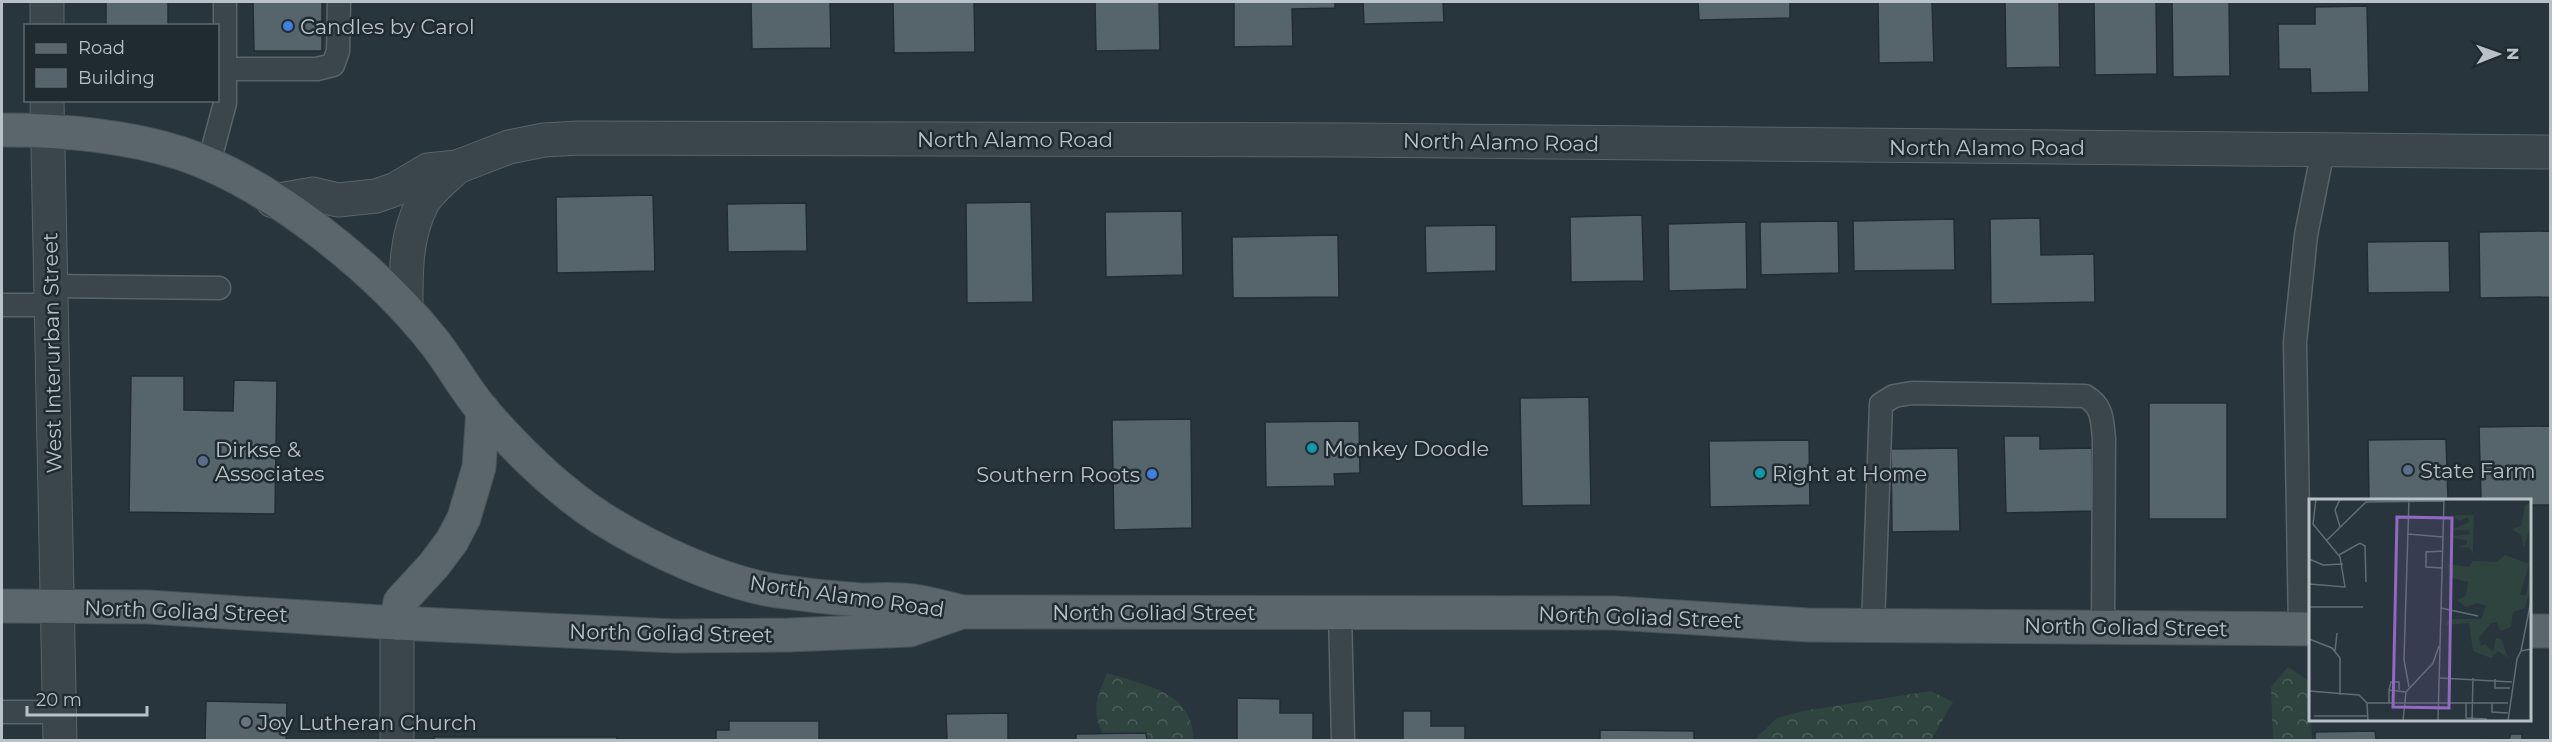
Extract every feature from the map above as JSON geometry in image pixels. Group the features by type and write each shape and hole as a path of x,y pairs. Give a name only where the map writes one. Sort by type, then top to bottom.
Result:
{"main road":[{"name":"North Alamo Road","path":"2,130 47,116 177,152 208,163 273,201 365,268 435,342 483,410 568,493 601,518 682,560 730,579 773,590 860,600 910,600 962,612"},
{"path":"397,623 400,602 434,565 452,541 464,518 479,467 483,410"},
{"name":"North Goliad Street","path":"2,606 148,607 397,623 675,636 789,635 910,630 962,612 1614,613 1808,625 2305,629"},
{"path":"2531,631 2550,631"}],"street":[{"path":"47,2 47,24"},
{"name":"West Interurban Street","path":"47,116 60,726"},
{"name":"North Alamo Road","path":"273,201 313,194 338,200 367,198 396,189 428,170 457,167 509,147 544,140 638,137 1348,140 2550,152"},
{"name":"North Alamo Road","path":"406,309 406,267 409,242 422,202 457,167"},
{"path":"397,623 397,741"}],"lane":[{"path":"208,163 225,103 225,2"},
{"path":"225,69 317,69 333,65 338,51 339,2"},
{"path":"2305,629 2295,342 2306,235 2323,150"},
{"path":"2,305 51,295 219,288"},
{"path":"1873,625 1881,404 1894,396 1930,393 2085,396 2096,402 2102,416 2104,439 2103,628"},
{"path":"1340,612 1343,741"},
{"path":"2,712 60,726"}],"green space":[{"path":"2288,667 2309,681 2309,721 2311,721 2312,740 2273,740 2271,687"},
{"path":"1107,673 1151,687 1176,701 1186,711 1191,724 1193,740 1106,740 1098,722 1096,707"},
{"path":"1931,691 1953,702 1931,740 1754,740 1777,718 1803,711"}],"building":[{"path":"106,2 168,2 168,24 106,24"},
{"name":"Candles by Carol","path":"253,2 322,2 322,51 254,51"},
{"path":"751,2 830,2 831,48 752,49"},
{"path":"893,2 974,2 975,52 894,53"},
{"path":"1095,2 1159,2 1160,50 1096,51"},
{"path":"1234,2 1335,2 1335,8 1292,9 1293,46 1234,47"},
{"path":"1363,2 1443,2 1444,22 1364,24"},
{"path":"1698,2 1790,2 1790,18 1699,20"},
{"path":"1878,2 1932,2 1934,62 1879,63"},
{"path":"2005,2 2059,2 2060,67 2006,68"},
{"path":"2094,2 2156,2 2157,74 2095,75"},
{"path":"2172,2 2229,2 2230,76 2173,77"},
{"path":"2367,6 2369,92 2311,93 2310,69 2279,69 2278,24 2315,24 2315,7"},
{"path":"653,195 655,271 557,273 556,197"},
{"path":"1031,202 1033,302 967,303 966,203"},
{"path":"806,203 807,251 728,252 727,204"},
{"path":"1182,211 1183,275 1106,277 1105,212"},
{"path":"1642,215 1644,281 1571,282 1570,217"},
{"path":"2040,218 2041,255 2094,254 2095,302 1991,304 1990,219"},
{"path":"1954,219 1955,270 1854,271 1853,221"},
{"path":"1838,221 1839,273 1761,275 1760,222"},
{"path":"1746,222 1747,289 1669,291 1668,224"},
{"path":"1496,225 1496,271 1426,273 1425,226"},
{"path":"2550,231 2550,297 2480,298 2479,232"},
{"path":"1338,235 1339,297 1233,298 1232,237"},
{"path":"2449,241 2450,292 2368,293 2367,242"},
{"name":"Dirkse & Associates","path":"131,376 184,376 184,410 233,411 234,380 277,381 275,514 129,512"},
{"path":"1589,397 1591,505 1522,506 1520,398"},
{"path":"2149,403 2227,403 2227,519 2149,519"},
{"name":"Southern Roots","path":"1191,419 1192,528 1114,530 1112,420"},
{"name":"Monkey Doodle","path":"1359,421 1360,473 1334,474 1335,486 1266,487 1265,422"},
{"path":"2550,426 2550,505 2531,505 2531,499 2481,499 2479,427"},
{"path":"2004,436 2040,436 2040,449 2092,448 2093,511 2006,513"},
{"name":"State Farm","path":"2446,439 2448,499 2369,499 2368,440"},
{"name":"Right at Home","path":"1809,440 1810,505 1710,507 1709,441"},
{"path":"1958,448 1960,531 1892,532 1891,449"},
{"path":"1237,698 1280,699 1280,713 1313,713 1313,740 1237,740"},
{"name":"Joy Lutheran Church","path":"206,701 287,703 286,740 205,740"},
{"path":"1403,711 1431,711 1431,726 1465,726 1465,740 1403,740"},
{"path":"1008,713 1008,740 947,740 946,714"},
{"path":"729,721 819,721 819,740 716,740 716,730 729,730"},
{"path":"1600,730 1694,731 1694,740 1600,740"},
{"path":"2375,731 2376,740 2315,740 2315,732"},
{"path":"1146,733 1147,740 1076,740 1076,734"},
{"path":"2511,734 2522,734 2522,740 2469,740 2509,739"},
{"path":"434,737 617,737 617,740 434,740"}],"place":[{"name":"Candles by Carol","path":"288,26"},
{"name":"Monkey Doodle","path":"1312,448"},
{"name":"Dirkse & Associates","path":"203,461"},
{"name":"State Farm","path":"2408,470"},
{"name":"Right at Home","path":"1760,473"},
{"name":"Southern Roots","path":"1152,474"},
{"name":"Joy Lutheran Church","path":"246,722"}]}
